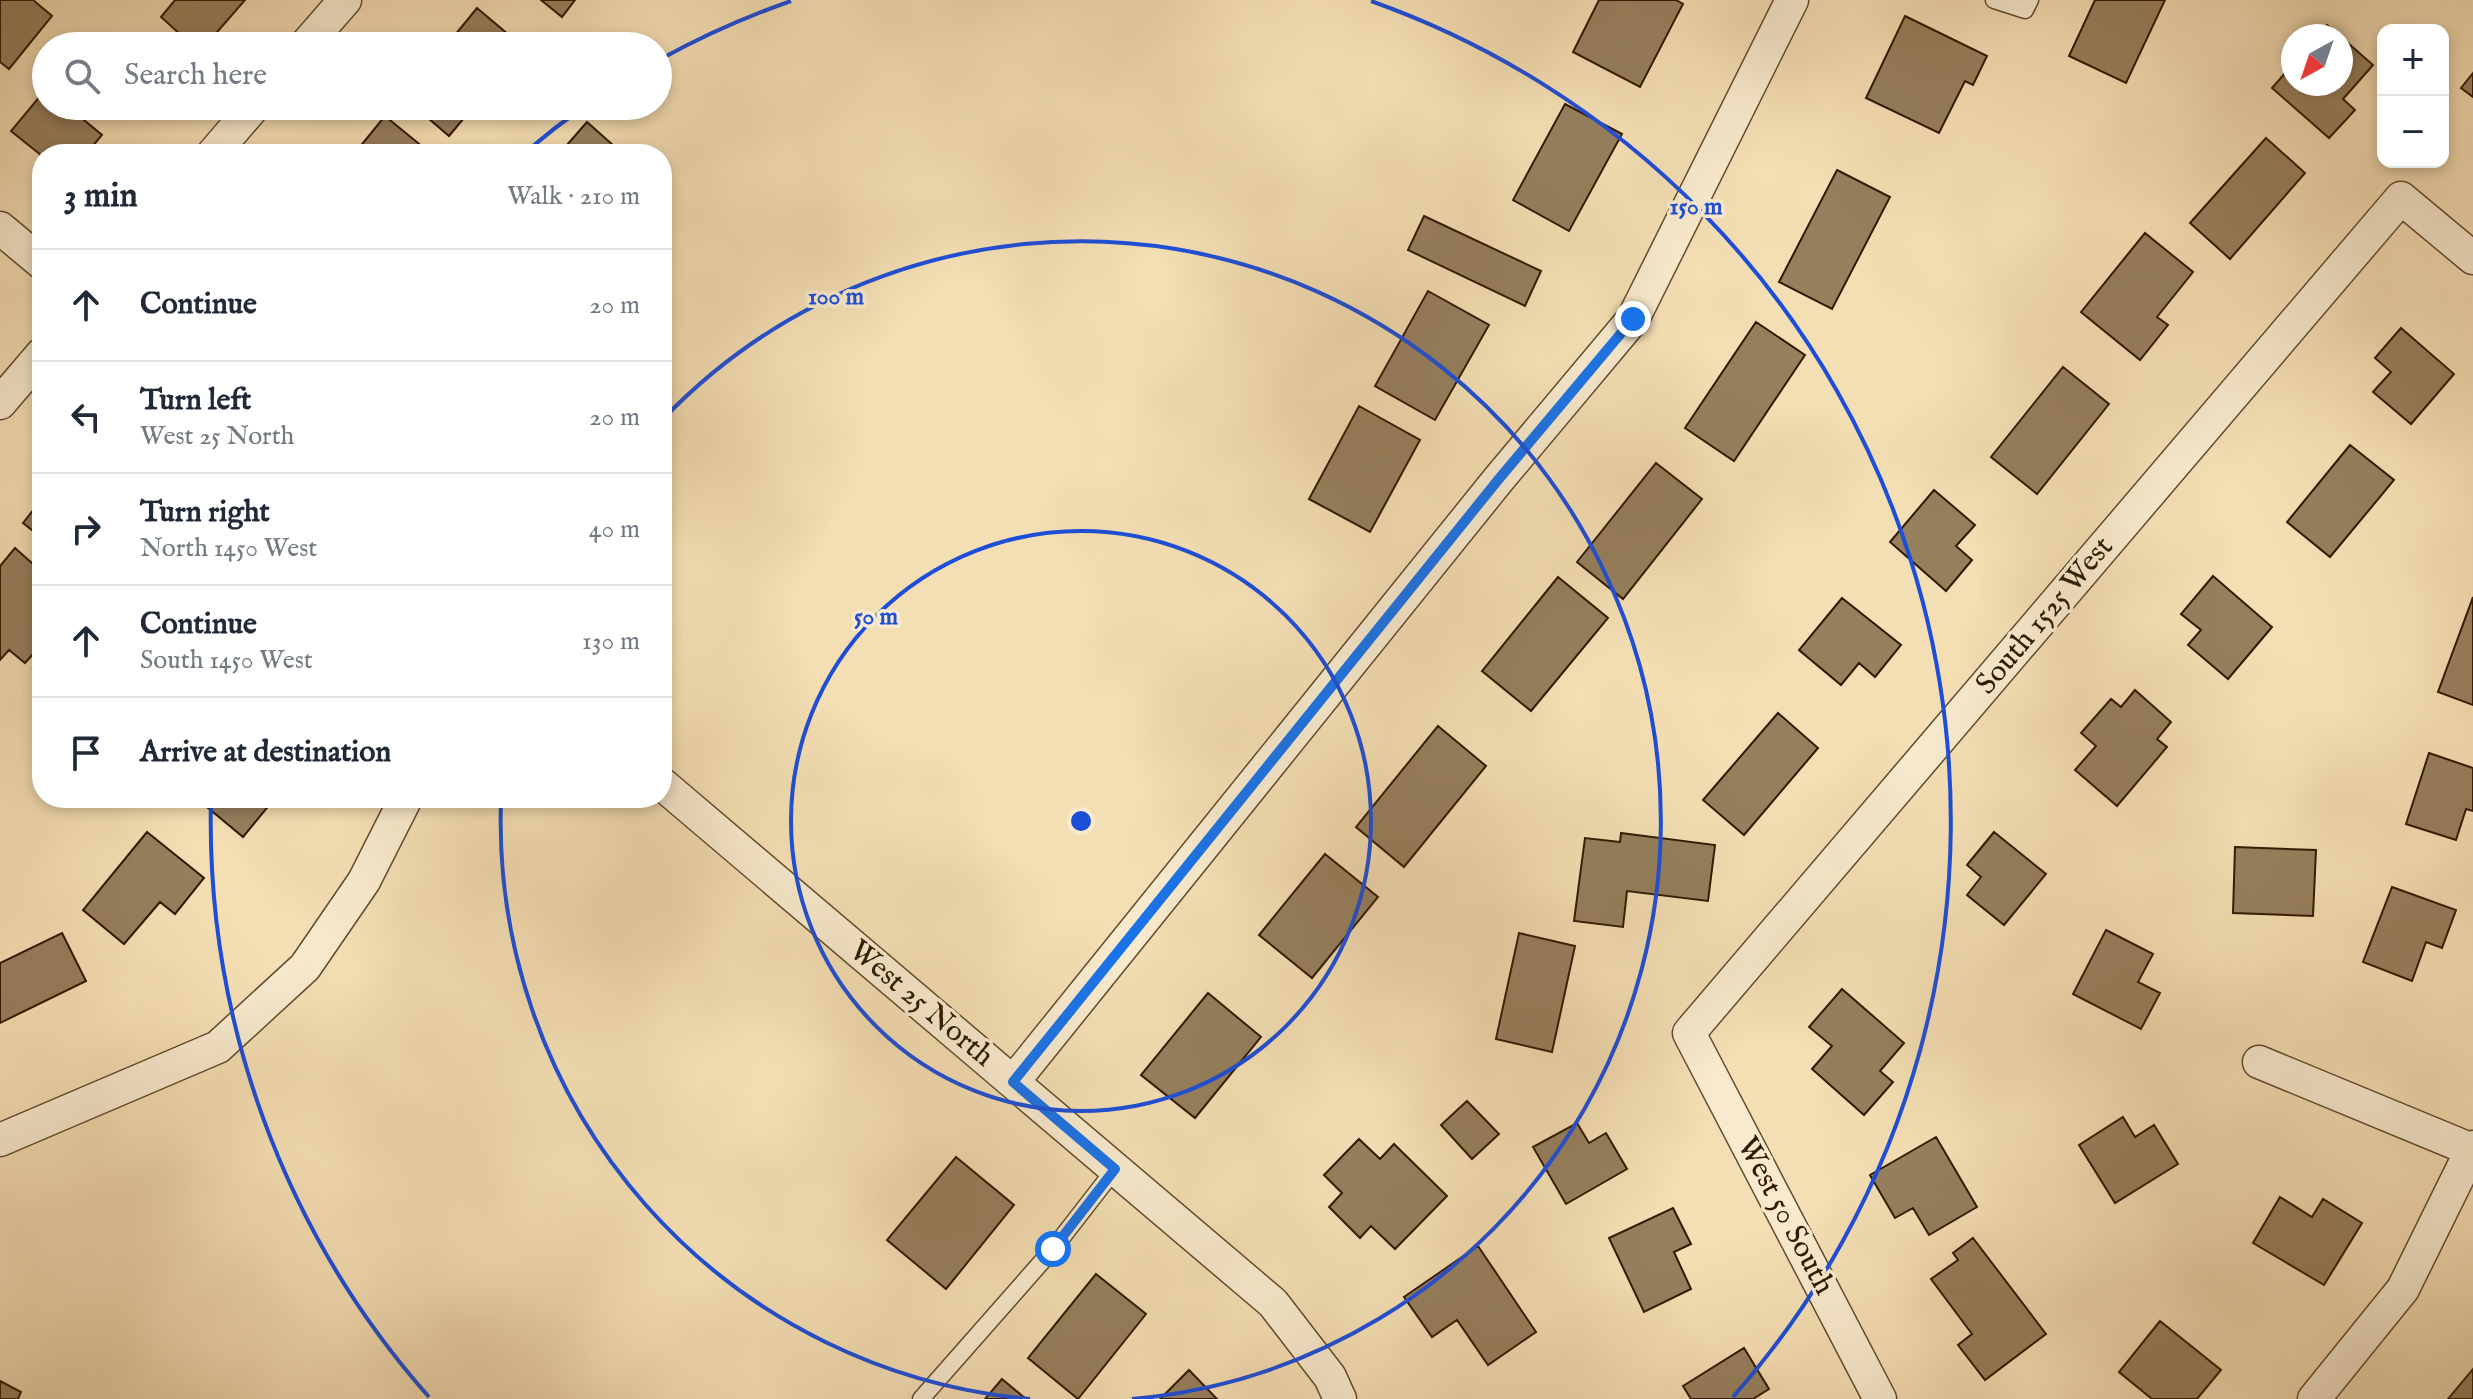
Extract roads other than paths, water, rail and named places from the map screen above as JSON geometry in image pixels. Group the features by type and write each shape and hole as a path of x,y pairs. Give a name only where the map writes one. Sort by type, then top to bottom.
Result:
{"street":[{"path":"317,32 345,0"},
{"path":"1013,1082 1488,492 1633,319 1792,0"},
{"path":"222,144 242,120"},
{"name":"South 1525 West","path":"1689,1033 2401,198 2473,258"},
{"path":"0,228 32,255"},
{"path":"0,403 32,366"},
{"name":"West 25 North","path":"672,792 1273,1303 1330,1377 1340,1399"},
{"path":"0,1140 218,1047 305,967 364,881 401,808"},
{"name":"West 50 South","path":"1689,1033 1880,1399"},
{"path":"2259,1062 2473,1148 2403,1289 2314,1399"}],"lane":[{"path":"1994,0 2025,10 2030,0"},
{"path":"921,1399 1053,1249 1115,1169"}]}
